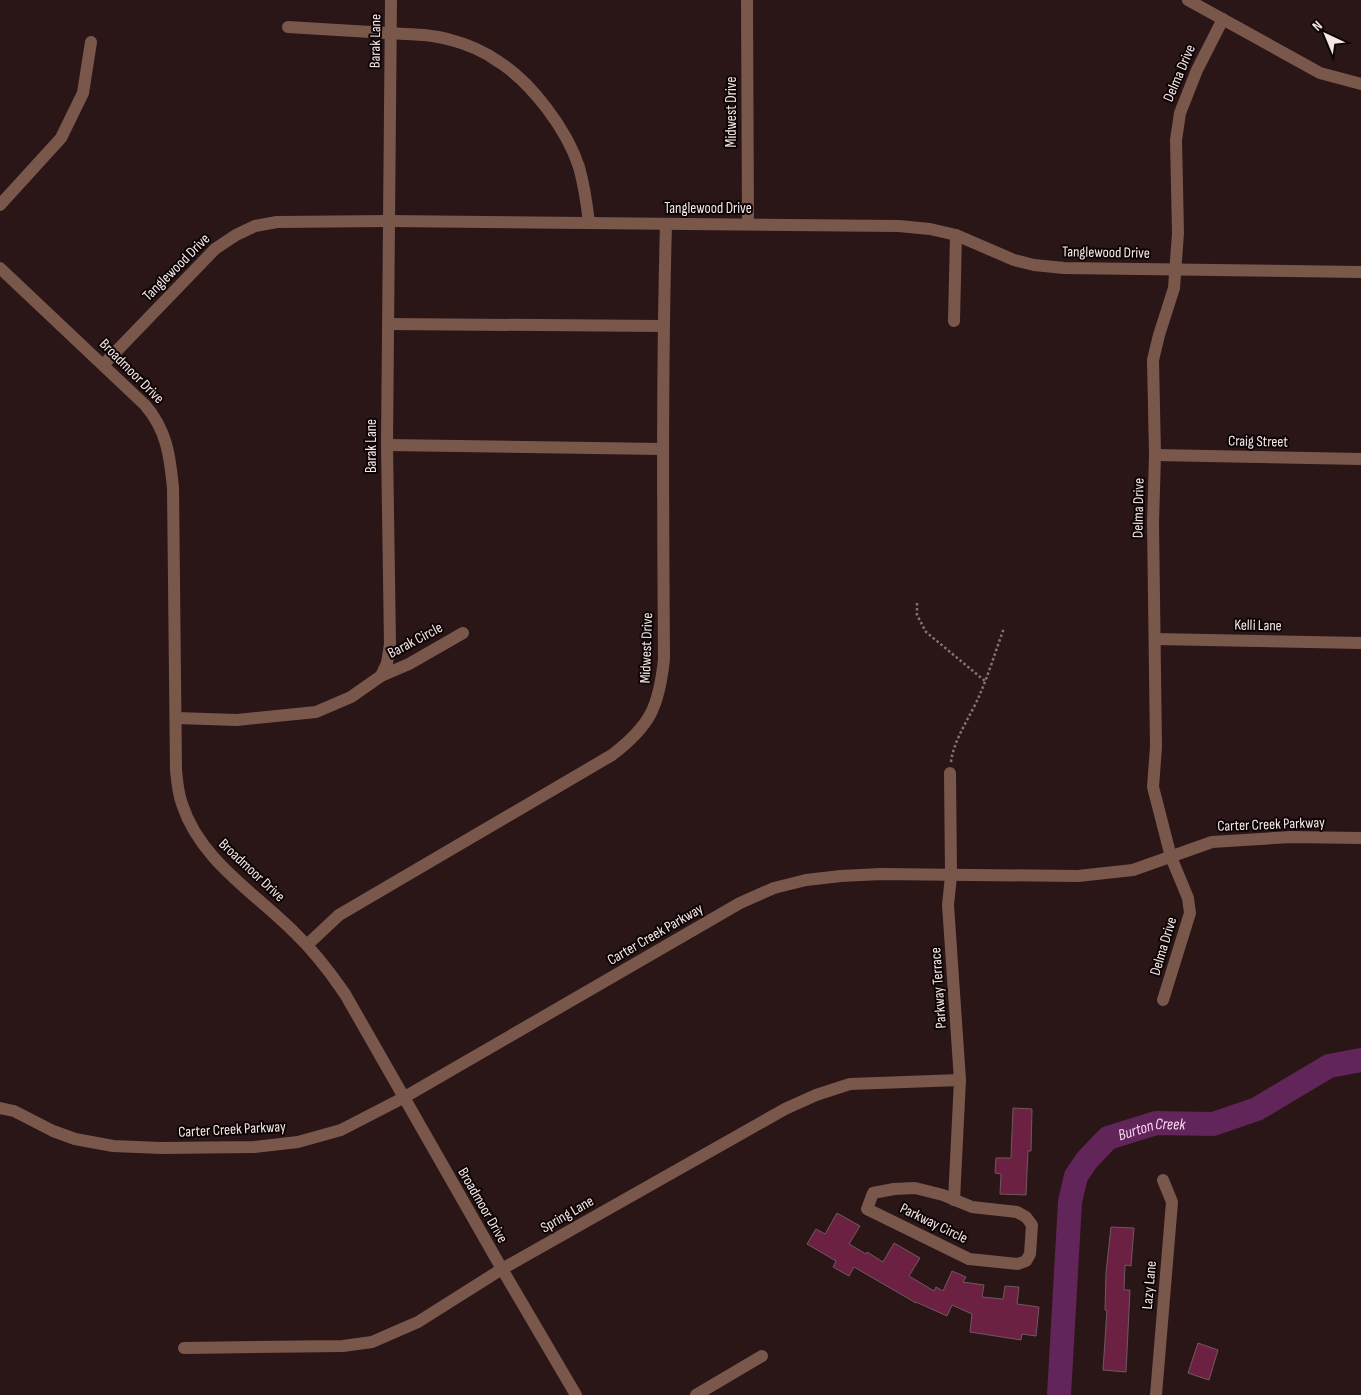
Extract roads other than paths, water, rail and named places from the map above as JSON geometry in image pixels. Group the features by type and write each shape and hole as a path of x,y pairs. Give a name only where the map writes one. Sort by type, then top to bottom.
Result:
{"street":[{"name":"Barak Lane","path":"382,676 390,644 387,445 391,0"},
{"name":"Midwest Drive","path":"747,0 748,224"},
{"path":"1188,0 1320,73 1361,84"},
{"name":"Delma Drive","path":"1163,1000 1190,913 1188,898 1171,857 1153,787 1156,747 1153,360 1174,288 1178,233 1176,140 1180,113 1196,70 1223,19"},
{"path":"288,27 414,34 442,38 474,48 500,62 522,81 545,106 569,146 578,166 586,198 589,223"},
{"path":"0,205 61,138 83,93 91,42"},
{"name":"Tanglewood Drive","path":"104,364 215,249 236,235 255,226 277,222 390,220 899,226 930,229 956,235 1014,260 1034,266 1361,272"},
{"name":"Midwest Drive","path":"307,944 339,914 612,755 633,739 651,715 661,688 664,659 662,449 666,224"},
{"path":"954,321 956,235"},
{"name":"Broadmoor Drive","path":"0,268 104,364 153,414 164,434 168,446 173,488 176,770 181,803 195,834 216,861 307,944 344,994 576,1395"},
{"path":"388,324 663,326"},
{"path":"387,445 662,449"},
{"name":"Craig Street","path":"1155,456 1361,459"},
{"name":"Barak Circle","path":"382,676 409,664 463,633"},
{"name":"Kelli Lane","path":"1155,639 1361,643"},
{"path":"176,718 237,720 316,712 351,697 382,676"},
{"name":"Parkway Terrace","path":"950,773 951,876 948,905 960,1080 954,1200"},
{"name":"Carter Creek Parkway","path":"0,1108 14,1111 53,1131 75,1139 113,1146 161,1148 254,1146 298,1142 342,1130 403,1098 740,903 774,888 806,880 881,874 1078,876 1133,870 1212,842 1291,837 1361,838"},
{"name":"Spring Lane","path":"184,1348 343,1346 372,1342 418,1322 502,1269 784,1109 816,1095 850,1084 960,1080"},
{"name":"Lazy Lane","path":"1156,1395 1172,1202 1163,1180"},
{"name":"Parkway Circle","path":"914,1188 954,1200 972,1207 1017,1212 1026,1217 1032,1226 1030,1254 1026,1260 1018,1264 969,1259 867,1209 873,1193 894,1189 914,1188"},
{"path":"696,1395 762,1356"}],"waterway":[{"name":"Burton Creek","path":"1059,1395 1070,1202 1076,1176 1087,1160 1108,1138 1156,1123 1213,1124 1257,1109 1329,1066 1361,1060"}]}
